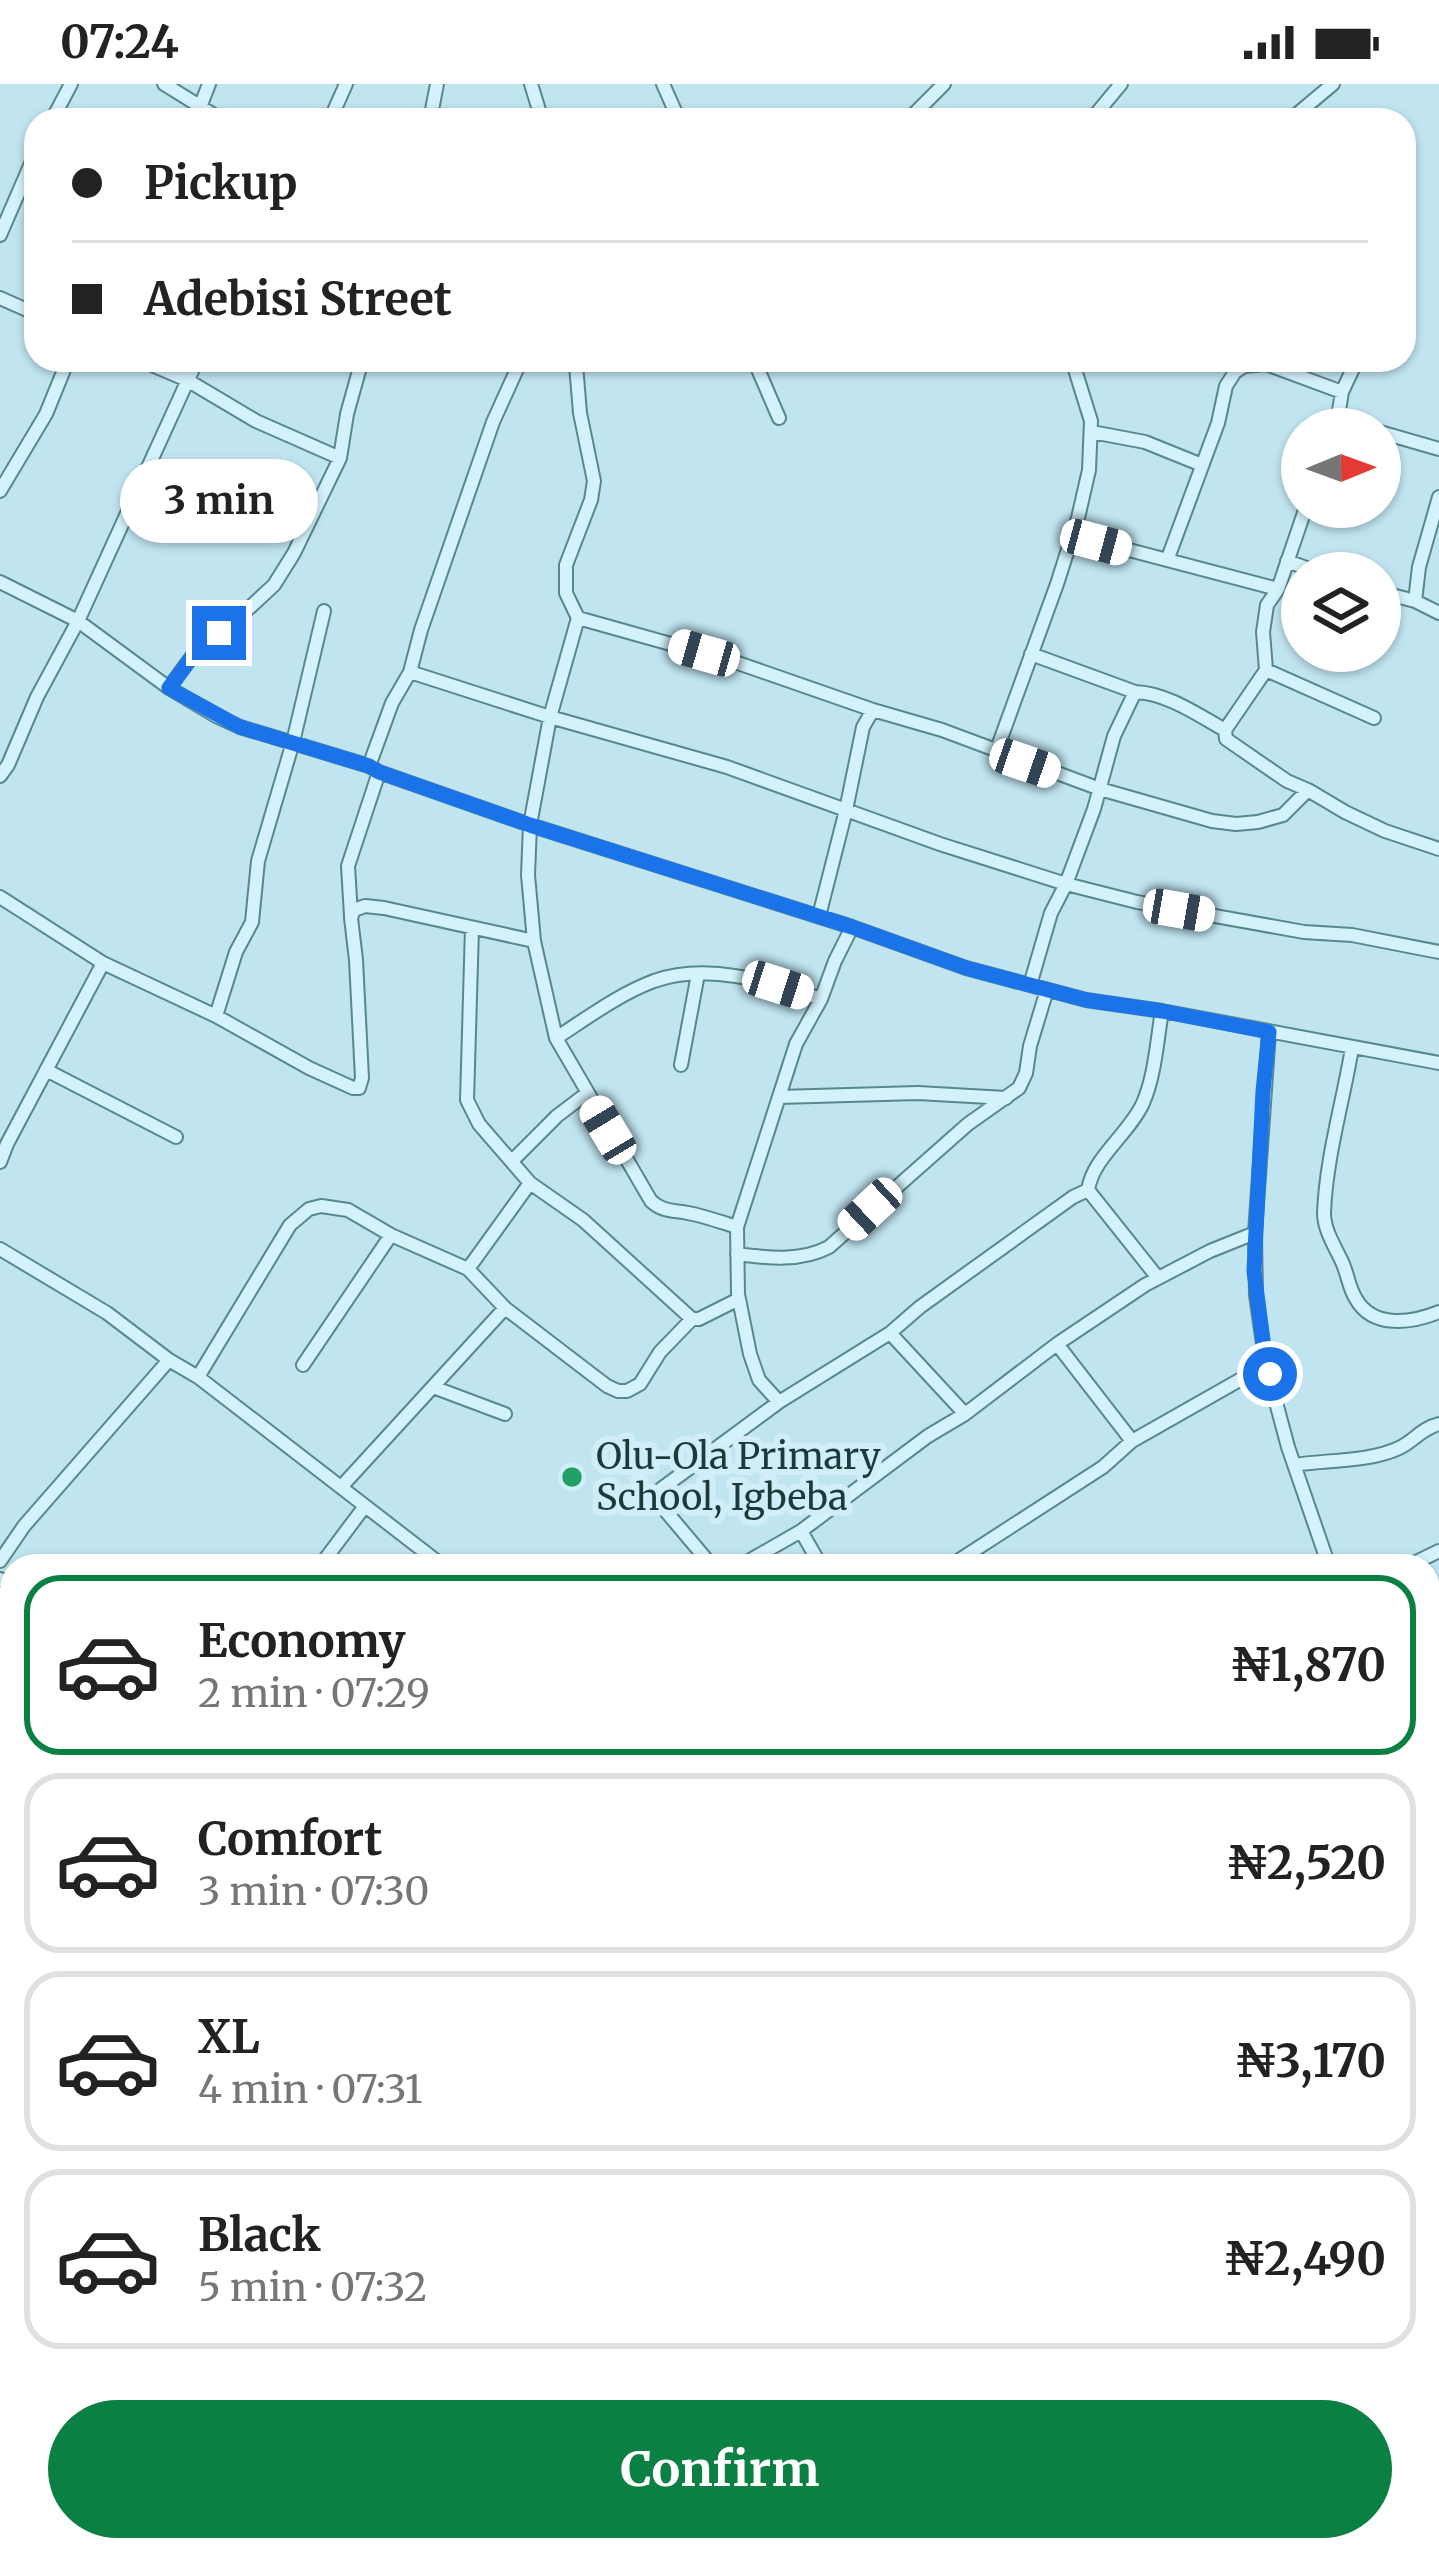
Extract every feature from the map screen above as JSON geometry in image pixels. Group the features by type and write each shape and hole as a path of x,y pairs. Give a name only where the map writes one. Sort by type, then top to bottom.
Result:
{"street":[{"path":"164,84 190,108"},
{"path":"920,108 944,84"},
{"path":"1101,108 1121,84"},
{"path":"1304,108 1333,84"},
{"path":"0,235 24,180"},
{"path":"0,491 46,414 63,372"},
{"path":"168,372 256,422 340,458"},
{"path":"0,776 78,622 191,372"},
{"path":"169,688 199,647 274,585 294,553 340,458 359,372"},
{"path":"0,897 104,963 216,1016 309,1068 359,1088 348,866 392,703 410,672 468,489 516,372"},
{"path":"577,372 594,481 566,565 566,593 578,618 550,717 530,825 528,875 534,941 556,1038 657,1208 737,1227"},
{"path":"759,372 779,418"},
{"path":"996,752 1072,536 1089,470 1092,432 1076,372"},
{"path":"1168,558 1218,423 1226,386 1235,372"},
{"path":"1288,372 1342,392"},
{"path":"1340,408 1351,372"},
{"path":"1092,432 1145,442 1202,465"},
{"path":"1401,438 1439,449"},
{"path":"1415,601 1419,567 1439,496"},
{"path":"1072,536 1278,589"},
{"path":"1281,580 1268,605 1263,632 1266,670 1225,730 1226,739 1287,782 1384,832 1439,849"},
{"path":"0,582 78,622 169,688 240,727 966,968 1086,1000 1436,1063 1439,1043"},
{"path":"1401,597 1439,613"},
{"path":"216,1016 236,952 252,922 258,861 324,611"},
{"path":"578,618 735,662 942,730 1100,789 1212,821 1236,824 1282,815 1308,790"},
{"path":"1031,654 1135,692 1148,692 1225,730"},
{"path":"1266,670 1374,718"},
{"path":"410,672 727,767 1066,884 1138,902 1439,952"},
{"path":"1030,985 1051,913 1100,789 1114,736 1135,692"},
{"path":"819,916 863,728 873,710"},
{"path":"351,918 354,910 364,906 384,908 534,941"},
{"path":"779,1402 759,1379 750,1354 740,1299 737,1227 796,1044 852,927"},
{"path":"472,928 467,1100 479,1124 530,1183 583,1220 692,1318 740,1299"},
{"path":"0,1162 104,963"},
{"path":"556,1038 660,979 698,974 742,976 821,999"},
{"path":"681,1065 698,974"},
{"path":"737,1254 813,1256 829,1247 968,1124 1019,1088 1047,990"},
{"path":"1158,1278 1088,1190 1090,1177 1146,1096 1162,1011"},
{"path":"1269,1032 1254,1271 1266,1365 1325,1554"},
{"path":"1352,1048 1329,1170 1325,1226 1364,1310 1386,1321 1439,1312"},
{"path":"46,1070 176,1138"},
{"path":"779,1097 918,1093 1007,1098"},
{"path":"512,1161 586,1094"},
{"path":"468,1269 530,1183"},
{"path":"702,1554 664,1509 658,1496 667,1484 779,1402 890,1333 1088,1190"},
{"path":"199,1377 276,1247 301,1214 321,1206 347,1210 468,1269 505,1308 618,1391 640,1384 660,1352 692,1318"},
{"path":"761,1554 801,1531 1057,1344 1158,1278 1256,1233"},
{"path":"303,1365 391,1235"},
{"path":"0,1249 107,1313 199,1377 427,1554"},
{"path":"342,1486 505,1308"},
{"path":"890,1333 965,1414"},
{"path":"1057,1344 1132,1441"},
{"path":"5,1554 170,1360"},
{"path":"969,1554 1103,1468 1132,1441 1266,1365"},
{"path":"433,1387 505,1414"},
{"path":"1294,1465 1399,1448 1424,1428 1439,1424"},
{"path":"329,1554 365,1506"},
{"path":"801,1531 814,1554"}],"place":[{"name":"Olu-Ola Primary School, Igbeba","path":"572,1477"}],"route":[{"path":"219,633 199,647 169,688 240,727 369,766 530,825 966,968 1086,1000 1269,1032 1254,1271 1270,1374"}]}
